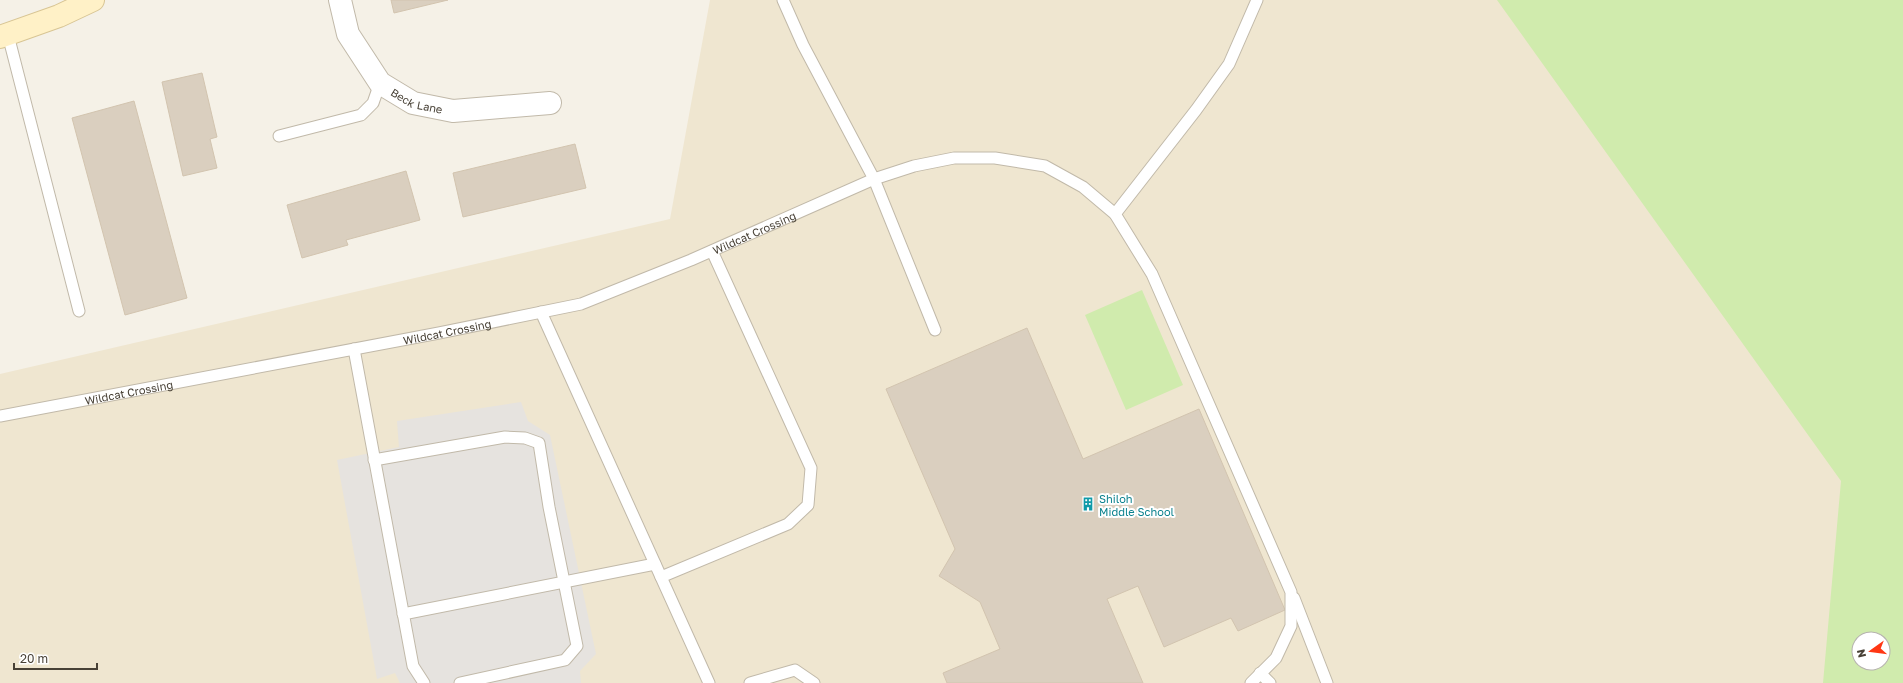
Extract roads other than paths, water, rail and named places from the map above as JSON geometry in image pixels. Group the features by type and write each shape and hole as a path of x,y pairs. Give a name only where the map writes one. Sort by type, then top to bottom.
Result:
{"main road":[{"path":"4,36 59,16 94,0"}],"street":[{"name":"Beck Lane","path":"340,0 348,34 380,83 413,103 453,111 550,103"}],"lane":[{"path":"783,0 803,45 874,179 936,330"},
{"path":"1116,214 1196,110 1229,64 1257,0"},
{"path":"4,36 79,311"},
{"path":"279,136 361,115 373,103 380,83"},
{"name":"Wildcat Crossing","path":"0,416 354,349 581,304 712,251 874,179 914,166 954,158 995,158 1045,166 1083,186 1116,214 1152,274 1292,592 1327,683"},
{"path":"661,577 788,524 808,505 811,468 712,251"},
{"path":"541,312 710,683"},
{"path":"354,349 413,666 424,683"},
{"path":"374,460 505,437 525,438 539,443 549,507 577,646 565,660 460,683"},
{"path":"403,614 655,564"},
{"path":"1251,683 1276,658 1292,626 1292,592"},
{"path":"750,683 795,670 814,683"},
{"path":"1260,673 1270,683"}],"place":[{"name":"Shiloh Middle School","path":"1088,504"}]}
